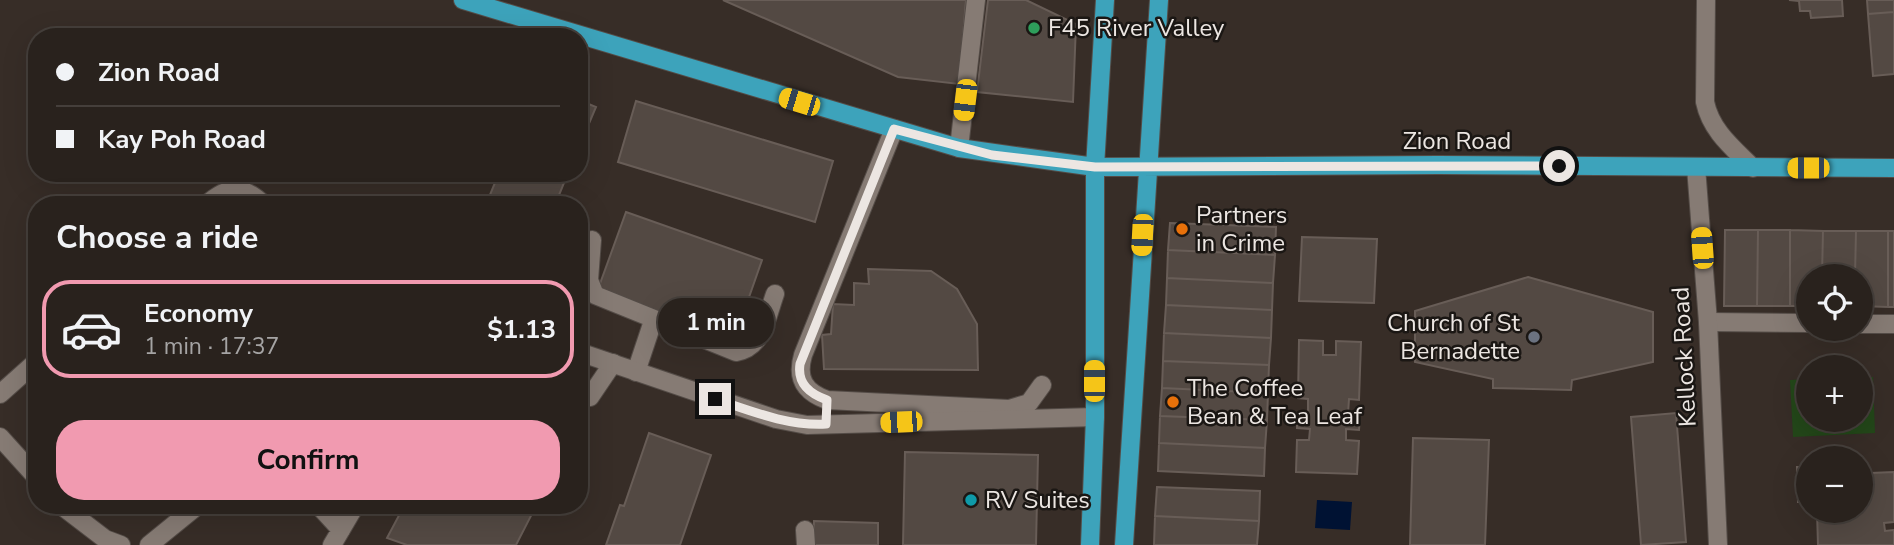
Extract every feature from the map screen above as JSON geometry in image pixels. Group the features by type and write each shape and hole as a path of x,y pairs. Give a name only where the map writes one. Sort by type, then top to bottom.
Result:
{"main road":[{"name":"Zion Road","path":"463,0 557,28"},
{"path":"1090,545 1094,417 1095,167 1105,0"},
{"path":"1124,545 1146,167 1159,0"},
{"name":"Zion Road","path":"588,37 959,148 1095,167 1894,168"}],"street":[{"path":"959,148 976,0"},
{"path":"1706,0 1705,102 1708,116 1719,134 1753,168"},
{"path":"894,129 803,355 799,374 809,391 827,400 1009,409 1029,403 1042,385"},
{"name":"Kellock Road","path":"1696,167 1708,322 1718,545"},
{"path":"216,196 230,189 255,196"},
{"path":"592,240 590,289 611,303 736,352 748,350 756,344 775,294"},
{"path":"636,372 653,321"},
{"path":"1708,322 1796,323"},
{"path":"1873,324 1894,324"},
{"path":"588,355 776,419 807,425 1094,417"},
{"path":"588,397 613,363"},
{"path":"0,394 28,368"},
{"path":"826,424 827,400"},
{"path":"0,437 28,468"},
{"path":"72,514 105,539 121,545"},
{"path":"149,545 187,514"},
{"path":"324,514 337,537 350,514"}],"green space":[{"path":"1873,377 1875,433 1793,437 1790,380 1796,380 1796,432 1873,432"}],"water":[{"path":"1317,500 1352,502 1350,530 1315,528"}],"building":[{"path":"723,0 966,0 959,84 898,77"},
{"path":"988,0 1026,0 1076,24 1073,102 977,92"},
{"path":"1789,0 1842,0 1843,16 1811,18 1810,11 1800,11 1799,1"},
{"path":"1867,0 1894,0 1894,12 1868,14"},
{"path":"1894,12 1894,74 1873,76 1868,14"},
{"path":"636,101 833,161 815,222 618,162"},
{"path":"588,104 596,107 588,126"},
{"path":"495,182 564,182 559,196 489,196"},
{"path":"626,212 762,260 734,340 597,292"},
{"path":"1170,223 1276,227 1275,255 1168,250"},
{"path":"1725,230 1758,230 1757,306 1724,306"},
{"path":"1758,230 1790,230 1790,306 1757,306"},
{"path":"1790,230 1823,231 1822,264 1796,264 1796,306 1790,306"},
{"path":"1823,231 1856,231 1855,264 1822,264"},
{"path":"1856,231 1888,231 1888,307 1873,306 1873,264 1855,264"},
{"path":"1888,231 1894,231 1894,307 1888,307"},
{"path":"1302,237 1377,239 1374,303 1299,301"},
{"path":"1168,250 1275,255 1273,283 1167,278"},
{"path":"868,269 931,271 957,289 977,324 978,370 824,369 822,335 831,334 833,304 854,305 854,283 869,284"},
{"name":"Church of St Bernadette","path":"1528,277 1653,312 1653,362 1572,380 1571,390 1493,388 1493,379 1415,362 1415,311"},
{"path":"1167,278 1273,283 1272,310 1166,305"},
{"path":"1166,305 1272,310 1271,338 1164,333"},
{"path":"1164,333 1271,338 1269,365 1163,361"},
{"path":"1299,340 1323,341 1323,355 1336,355 1336,341 1361,342 1359,400 1349,399 1348,414 1360,414 1359,430 1346,429 1346,440 1359,441 1357,474 1296,472 1297,440 1309,440 1310,429 1297,428 1297,413 1308,414 1308,399 1298,398"},
{"path":"1163,361 1269,365 1268,393 1162,388"},
{"path":"1162,388 1268,393 1267,420 1160,416"},
{"path":"1676,413 1686,542 1641,545 1631,417"},
{"path":"1160,416 1267,420 1265,448 1159,443"},
{"path":"649,433 711,455 680,545 606,545 620,505 624,506"},
{"path":"1413,438 1489,440 1485,545 1410,545"},
{"path":"1159,443 1265,448 1264,476 1158,471"},
{"name":"RV Suites","path":"905,452 1038,455 1036,545 903,545"},
{"path":"1894,472 1894,522 1884,523 1885,531 1894,530 1894,545 1818,545 1817,523 1873,523 1873,473"},
{"path":"1157,487 1260,491 1259,521 1155,516"},
{"path":"400,514 532,514 516,545 407,545 387,538"},
{"path":"1155,516 1259,521 1257,545 1154,545"},
{"path":"814,521 878,523 878,545 813,545"}],"place":[{"name":"F45 River Valley","path":"1034,28"},
{"name":"Partners in Crime","path":"1182,229"},
{"name":"Church of St Bernadette","path":"1534,337"},
{"name":"The Coffee Bean & Tea Leaf","path":"1173,402"},
{"name":"RV Suites","path":"971,500"}],"route":[{"path":"715,399 776,419 807,425 826,424 827,400 809,391 803,384 799,374 800,364 894,129 992,155 1095,167 1559,166"}]}
